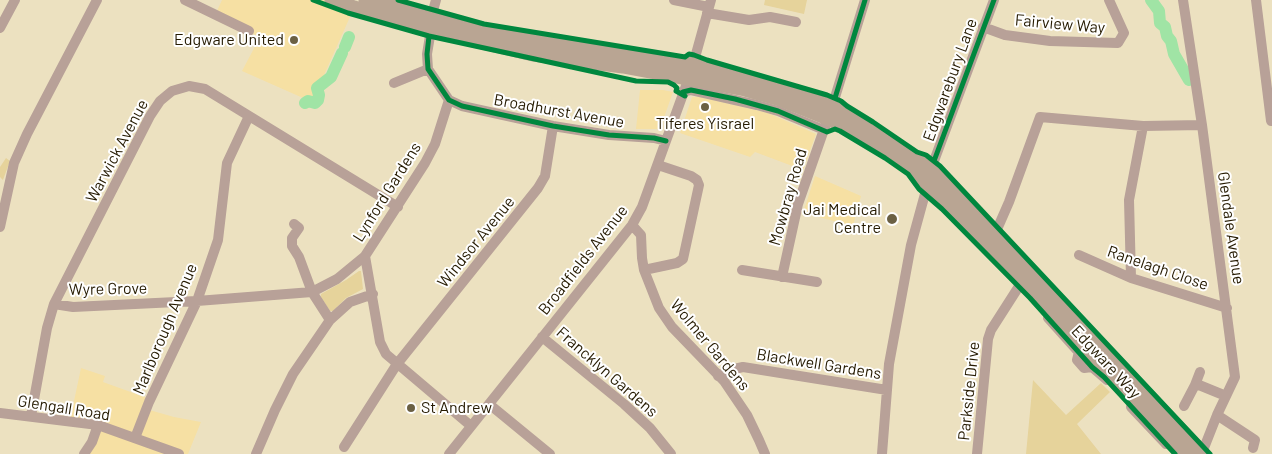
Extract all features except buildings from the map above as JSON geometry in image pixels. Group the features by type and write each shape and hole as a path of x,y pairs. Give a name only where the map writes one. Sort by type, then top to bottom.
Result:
{"highway":[{"path":"332,0 354,8 431,24 653,58 689,77"},
{"path":"366,0 431,24 533,54 689,77"},
{"name":"Edgware Way","path":"689,77 777,98 828,118 879,133 929,176 1021,283 1185,454"},
{"name":"Edgware Way","path":"689,77 817,100 828,118"},
{"name":"Edgware Way","path":"929,176 948,184 1202,454"}],"street":[{"path":"0,28 15,0"},
{"path":"0,227 4,187 27,134 97,0"},
{"path":"185,0 248,31"},
{"path":"436,0 427,54 428,69 449,100"},
{"path":"674,0 709,7 749,20 770,17 796,22"},
{"name":"Mowbray Road","path":"782,277 798,204 828,118 865,0"},
{"name":"Edgwarebury Lane","path":"882,454 889,364 911,245 929,176 994,0"},
{"name":"Fairview Way","path":"983,27 1004,34 1050,41 1118,43 1124,33 1109,0"},
{"name":"Glendale Avenue","path":"1183,0 1202,125 1235,377 1217,415 1202,454"},
{"path":"1256,0 1271,121"},
{"name":"Broadfields Avenue","path":"449,454 632,224 642,207 689,77 709,7"},
{"path":"394,82 428,69"},
{"path":"689,77 690,90 757,104 778,111 828,118"},
{"name":"Warwick Avenue","path":"31,416 48,322 54,304 150,116 160,102 172,91 189,86 206,89 398,207"},
{"name":"Broadhurst Avenue","path":"449,100 462,106 553,126 609,135 654,138 666,141"},
{"name":"Lynford Gardens","path":"449,100 434,144 425,163 365,256 380,342 386,354 471,426"},
{"name":"Marlborough Avenue","path":"135,438 149,402 197,302 218,240 227,163 249,116"},
{"path":"996,234 1010,202 1040,117 1143,126 1202,125"},
{"name":"Windsor Avenue","path":"344,447 397,364 538,188 545,176 553,126"},
{"path":"1131,278 1129,200 1143,126"},
{"path":"644,270 678,263 683,259 699,185 697,180 691,176 658,165"},
{"path":"294,224 298,228 292,238 292,246 299,258 312,292 330,320"},
{"name":"Wolmer Gardens","path":"632,224 641,235 644,270 654,298 665,318 724,382 746,415 765,454"},
{"name":"Ranelagh Close","path":"1079,255 1131,278 1227,308"},
{"path":"312,292 337,279 365,256"},
{"path":"742,270 817,282"},
{"name":"Edgware Way","path":"1021,283 1079,352 1077,360 1080,364 1084,368 1092,367 1107,381 1175,454"},
{"name":"Parkside Drive","path":"978,454 988,339 991,330 1021,283"},
{"name":"Wyre Grove","path":"54,304 73,306 197,302 312,292"},
{"path":"256,454 293,374 330,320 350,302 373,294"},
{"name":"Francklyn Gardens","path":"542,337 624,404 650,428 671,454"},
{"name":"Blackwell Gardens","path":"718,376 743,367 887,390"},
{"path":"1184,406 1200,372"},
{"path":"1195,385 1200,385 1226,396"},
{"path":"488,404 550,454"},
{"name":"Glengall Road","path":"0,413 98,425 179,454"},
{"path":"1217,415 1254,440 1253,448"},
{"path":"84,454 92,442 98,425"}],"shaded area":[{"path":"222,0 332,0 354,8 312,102 242,71 260,37 215,15"},
{"path":"765,0 807,0 804,14 764,5"},
{"path":"640,90 673,92 661,126 658,129 636,129"},
{"path":"692,97 700,97 768,113 816,134 803,170 755,152 750,157 680,133"},
{"path":"6,158 10,161 3,180 0,177 0,167"},
{"path":"815,176 861,196 853,226 803,213"},
{"path":"361,271 363,289 346,298 333,311 330,311 321,294"},
{"path":"81,368 105,376 103,382 150,399 146,409 201,422 188,454 81,454 98,425 70,420"},
{"path":"1033,380 1066,415 1101,383 1110,392 1077,424 1101,454 1026,454"}],"waterway":[{"path":"1151,0 1159,11 1160,23 1165,27 1174,54 1189,80"},
{"path":"345,47 349,37"},
{"path":"305,103 308,101 315,103 318,100 317,88 331,77 342,53"}],"cycle path":[{"path":"313,0 348,13 429,36 636,81 668,82 677,88 676,91 685,96"},
{"path":"398,0 484,24 685,57 689,54 694,55 827,95 841,101 917,152 926,155 940,166 1210,454"},
{"path":"835,98 865,0"},
{"path":"934,161 994,0"},
{"path":"429,36 428,69 449,100 462,106 553,126 609,135 654,138 666,141"},
{"path":"683,92 691,90 735,99 778,111 827,132 835,129 885,158 908,174 919,189 942,209 1030,298 1092,367 1104,377 1175,454"}],"place":[{"name":"Edgware United","path":"294,40"},
{"name":"Tiferes Yisrael","path":"705,107"},
{"name":"Jai Medical Centre","path":"892,219"},
{"name":"St Andrew","path":"411,408"}]}
